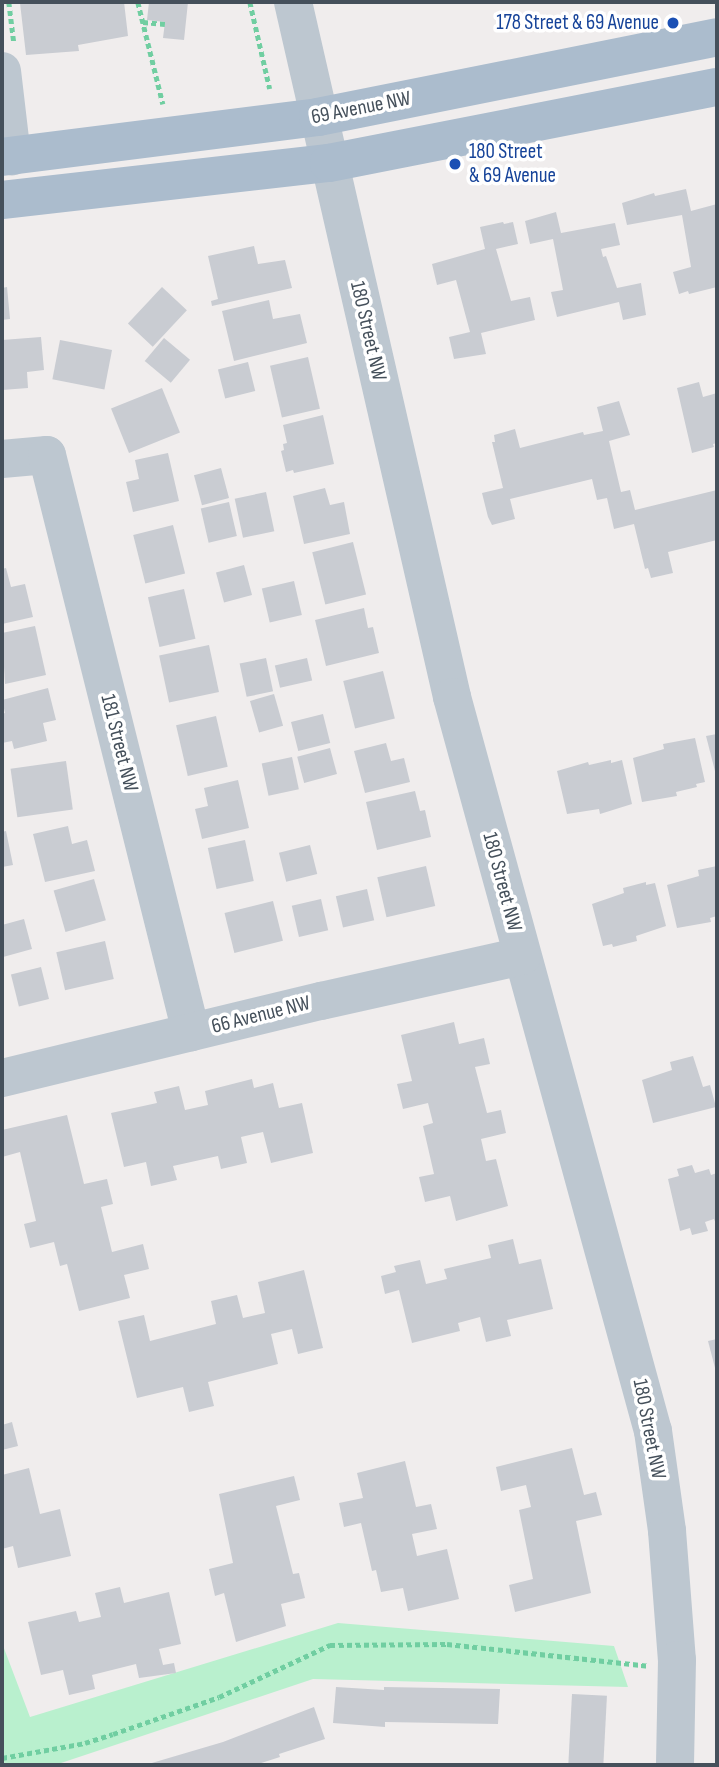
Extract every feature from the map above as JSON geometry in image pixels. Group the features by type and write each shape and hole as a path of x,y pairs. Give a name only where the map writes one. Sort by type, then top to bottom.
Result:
{"main road":[{"name":"69 Avenue NW","path":"7,157 318,117 717,37"},
{"path":"2,200 329,163 717,87"}],"street":[{"name":"180 Street NW","path":"293,2 452,697 653,1431 667,1531 677,1660 675,1765"},
{"path":"2,71 7,157"},
{"name":"181 Street NW","path":"2,459 47,455 191,1032"},
{"name":"66 Avenue NW","path":"2,1078 522,956"}],"path":[{"path":"138,2 163,104"},
{"path":"250,2 270,89"},
{"path":"143,22 165,24"},
{"path":"2,1758 85,1743 113,1734 219,1697 330,1645 447,1644 646,1666 677,1660"}],"green space":[{"path":"338,1623 614,1646 628,1687 313,1679 55,1765 2,1765 2,1643 30,1717"}],"building":[{"path":"124,2 128,36 78,45 79,51 26,55 20,3"},
{"path":"149,2 188,2 184,40 163,38 165,22 147,20"},
{"path":"686,189 691,211 717,204 717,287 679,294 673,272 691,267 682,215 627,225 622,203 654,193 655,196"},
{"path":"556,212 561,233 615,223 620,245 601,249 603,257 606,256 617,288 641,283 646,315 623,320 619,302 557,317 551,292 563,290 553,239 530,244 525,221"},
{"path":"513,222 518,244 496,249 511,301 530,297 535,320 481,333 486,354 454,359 449,337 470,332 456,280 437,285 432,264 485,249 480,227"},
{"path":"254,246 258,264 285,260 292,288 212,306 211,301 218,299 208,256"},
{"path":"7,287 10,319 2,320 2,288"},
{"path":"162,287 187,310 153,347 128,324"},
{"path":"269,300 273,319 300,314 307,343 234,361 222,311"},
{"path":"41,337 44,370 27,372 28,388 2,390 2,340"},
{"path":"164,338 190,360 171,383 145,361"},
{"path":"60,340 112,350 104,389 52,379"},
{"path":"308,357 320,409 282,417 270,366"},
{"path":"248,362 255,391 225,399 218,369"},
{"path":"699,382 703,397 717,393 717,443 713,444 714,447 692,453 677,388"},
{"path":"162,388 180,433 129,453 111,409"},
{"path":"619,401 630,435 609,441 621,492 630,490 635,510 717,490 717,540 668,552 673,573 651,578 648,568 645,569 634,524 614,529 607,498 597,500 592,479 510,499 515,519 492,525 488,517 482,493 503,488 492,442 495,442 494,435 515,429 520,448 583,432 584,435 603,431 597,407"},
{"path":"323,415 334,464 294,473 293,470 286,472 281,451 284,450 283,444 287,443 283,425"},
{"path":"168,453 179,501 133,512 126,482 139,479 135,460"},
{"path":"221,468 229,498 202,505 194,475"},
{"path":"325,488 330,505 344,502 350,534 304,544 293,496"},
{"path":"266,492 274,531 243,538 235,499"},
{"path":"229,502 237,536 209,543 201,509"},
{"path":"173,525 185,574 145,583 133,535"},
{"path":"353,542 366,594 325,605 312,552"},
{"path":"244,565 252,595 224,602 216,573"},
{"path":"6,568 11,587 25,584 33,617 2,624 2,569"},
{"path":"294,581 302,615 270,623 262,588"},
{"path":"184,589 195,639 159,647 148,597"},
{"path":"364,608 368,628 373,627 379,653 326,666 315,620"},
{"path":"35,626 46,675 5,684 2,633"},
{"path":"209,645 219,692 169,703 159,656"},
{"path":"266,658 273,691 247,697 240,664"},
{"path":"307,658 312,680 280,688 275,665"},
{"path":"383,671 395,719 355,728 343,681"},
{"path":"48,688 56,720 43,723 47,741 14,749 12,741 2,743 2,714 5,713 2,700"},
{"path":"274,694 283,726 259,733 250,701"},
{"path":"323,714 330,743 298,751 291,722"},
{"path":"216,716 228,767 188,776 176,725"},
{"path":"717,734 717,775 716,775 706,736"},
{"path":"695,738 705,782 696,784 697,787 676,792 677,796 642,802 633,758 664,749 663,744"},
{"path":"386,743 391,761 404,758 410,782 365,793 354,751"},
{"path":"330,748 337,774 304,783 297,757"},
{"path":"292,757 299,789 269,796 262,763"},
{"path":"611,760 611,763 622,760 632,804 600,814 599,809 567,814 557,771 588,762 589,765"},
{"path":"66,761 73,810 17,817 11,769"},
{"path":"238,780 249,828 202,839 195,809 208,806 204,788"},
{"path":"415,791 420,811 425,810 431,837 377,850 366,802"},
{"path":"68,826 72,844 87,840 95,871 45,882 33,834"},
{"path":"6,831 13,865 2,867 2,832"},
{"path":"245,840 254,881 217,889 208,848"},
{"path":"310,845 317,874 286,882 279,853"},
{"path":"426,866 435,906 387,917 377,877"},
{"path":"717,866 717,916 710,918 711,922 677,928 667,885 699,876 698,870"},
{"path":"94,879 106,920 65,932 54,891"},
{"path":"646,882 646,885 655,883 666,926 636,936 637,941 613,947 612,944 603,946 592,904 624,893 623,888"},
{"path":"367,889 374,920 343,927 336,896"},
{"path":"321,899 328,930 299,937 292,906"},
{"path":"273,901 283,941 234,953 224,913"},
{"path":"24,919 32,949 3,957 2,925"},
{"path":"105,941 114,979 65,990 56,952"},
{"path":"41,967 49,999 19,1007 11,974"},
{"path":"454,1022 459,1044 484,1038 490,1064 475,1067 487,1113 501,1110 506,1133 481,1139 486,1161 496,1159 508,1206 456,1221 450,1196 425,1202 419,1177 434,1174 423,1126 433,1123 428,1103 403,1109 397,1084 412,1081 401,1035"},
{"path":"693,1056 703,1087 710,1085 716,1107 653,1123 642,1080 672,1070 670,1062"},
{"path":"252,1079 254,1088 273,1083 279,1108 302,1103 313,1153 271,1163 263,1132 241,1137 247,1163 221,1169 218,1156 173,1166 177,1180 151,1186 146,1162 124,1167 111,1113 157,1103 154,1092 179,1086 185,1110 208,1105 205,1091"},
{"path":"67,1115 84,1184 107,1179 113,1204 101,1207 112,1252 143,1244 149,1269 124,1275 130,1298 79,1311 67,1264 60,1266 54,1242 30,1248 24,1224 36,1221 20,1152 2,1157 2,1130"},
{"path":"692,1165 695,1173 709,1169 711,1175 717,1173 717,1226 714,1219 705,1222 708,1231 692,1235 690,1228 680,1231 668,1179 679,1176 677,1169"},
{"path":"513,1239 519,1264 541,1259 553,1309 507,1320 511,1336 486,1342 480,1317 458,1323 460,1331 412,1343 399,1290 385,1294 381,1276 396,1272 394,1266 420,1260 426,1284 447,1279 444,1269 491,1258 488,1245"},
{"path":"304,1270 323,1348 298,1354 292,1329 271,1334 278,1364 208,1382 214,1406 189,1412 183,1387 137,1398 118,1321 144,1315 150,1341 216,1324 211,1301 237,1295 243,1318 265,1313 258,1282"},
{"path":"717,1339 717,1367 715,1368 708,1341"},
{"path":"12,1422 18,1446 2,1450 2,1425"},
{"path":"572,1448 584,1495 596,1492 602,1515 576,1521 591,1593 515,1612 509,1585 533,1579 519,1510 531,1507 526,1485 501,1491 496,1467"},
{"path":"405,1461 416,1507 431,1504 437,1529 412,1534 417,1556 447,1549 459,1599 408,1611 403,1588 381,1592 376,1570 372,1571 361,1523 344,1527 339,1503 363,1498 357,1473"},
{"path":"29,1468 40,1514 60,1509 71,1556 18,1568 13,1546 2,1549 2,1475"},
{"path":"294,1476 300,1500 276,1506 293,1574 299,1573 305,1598 281,1604 286,1626 236,1642 224,1593 215,1596 209,1569 233,1563 219,1494"},
{"path":"120,1587 124,1603 169,1592 181,1644 159,1649 163,1665 174,1663 176,1673 139,1678 136,1664 92,1675 95,1689 69,1695 63,1670 41,1675 28,1622 76,1611 79,1622 101,1617 95,1593"},
{"path":"336,1687 384,1690 384,1687 500,1689 498,1724 385,1722 385,1727 333,1723"},
{"path":"572,1694 607,1696 603,1765 568,1765"},
{"path":"314,1707 325,1739 279,1754 280,1757 255,1765 145,1765 223,1742"}],"place":[{"name":"178 Street & 69 Avenue","path":"673,23"},
{"name":"180 Street & 69 Avenue","path":"455,164"}]}
